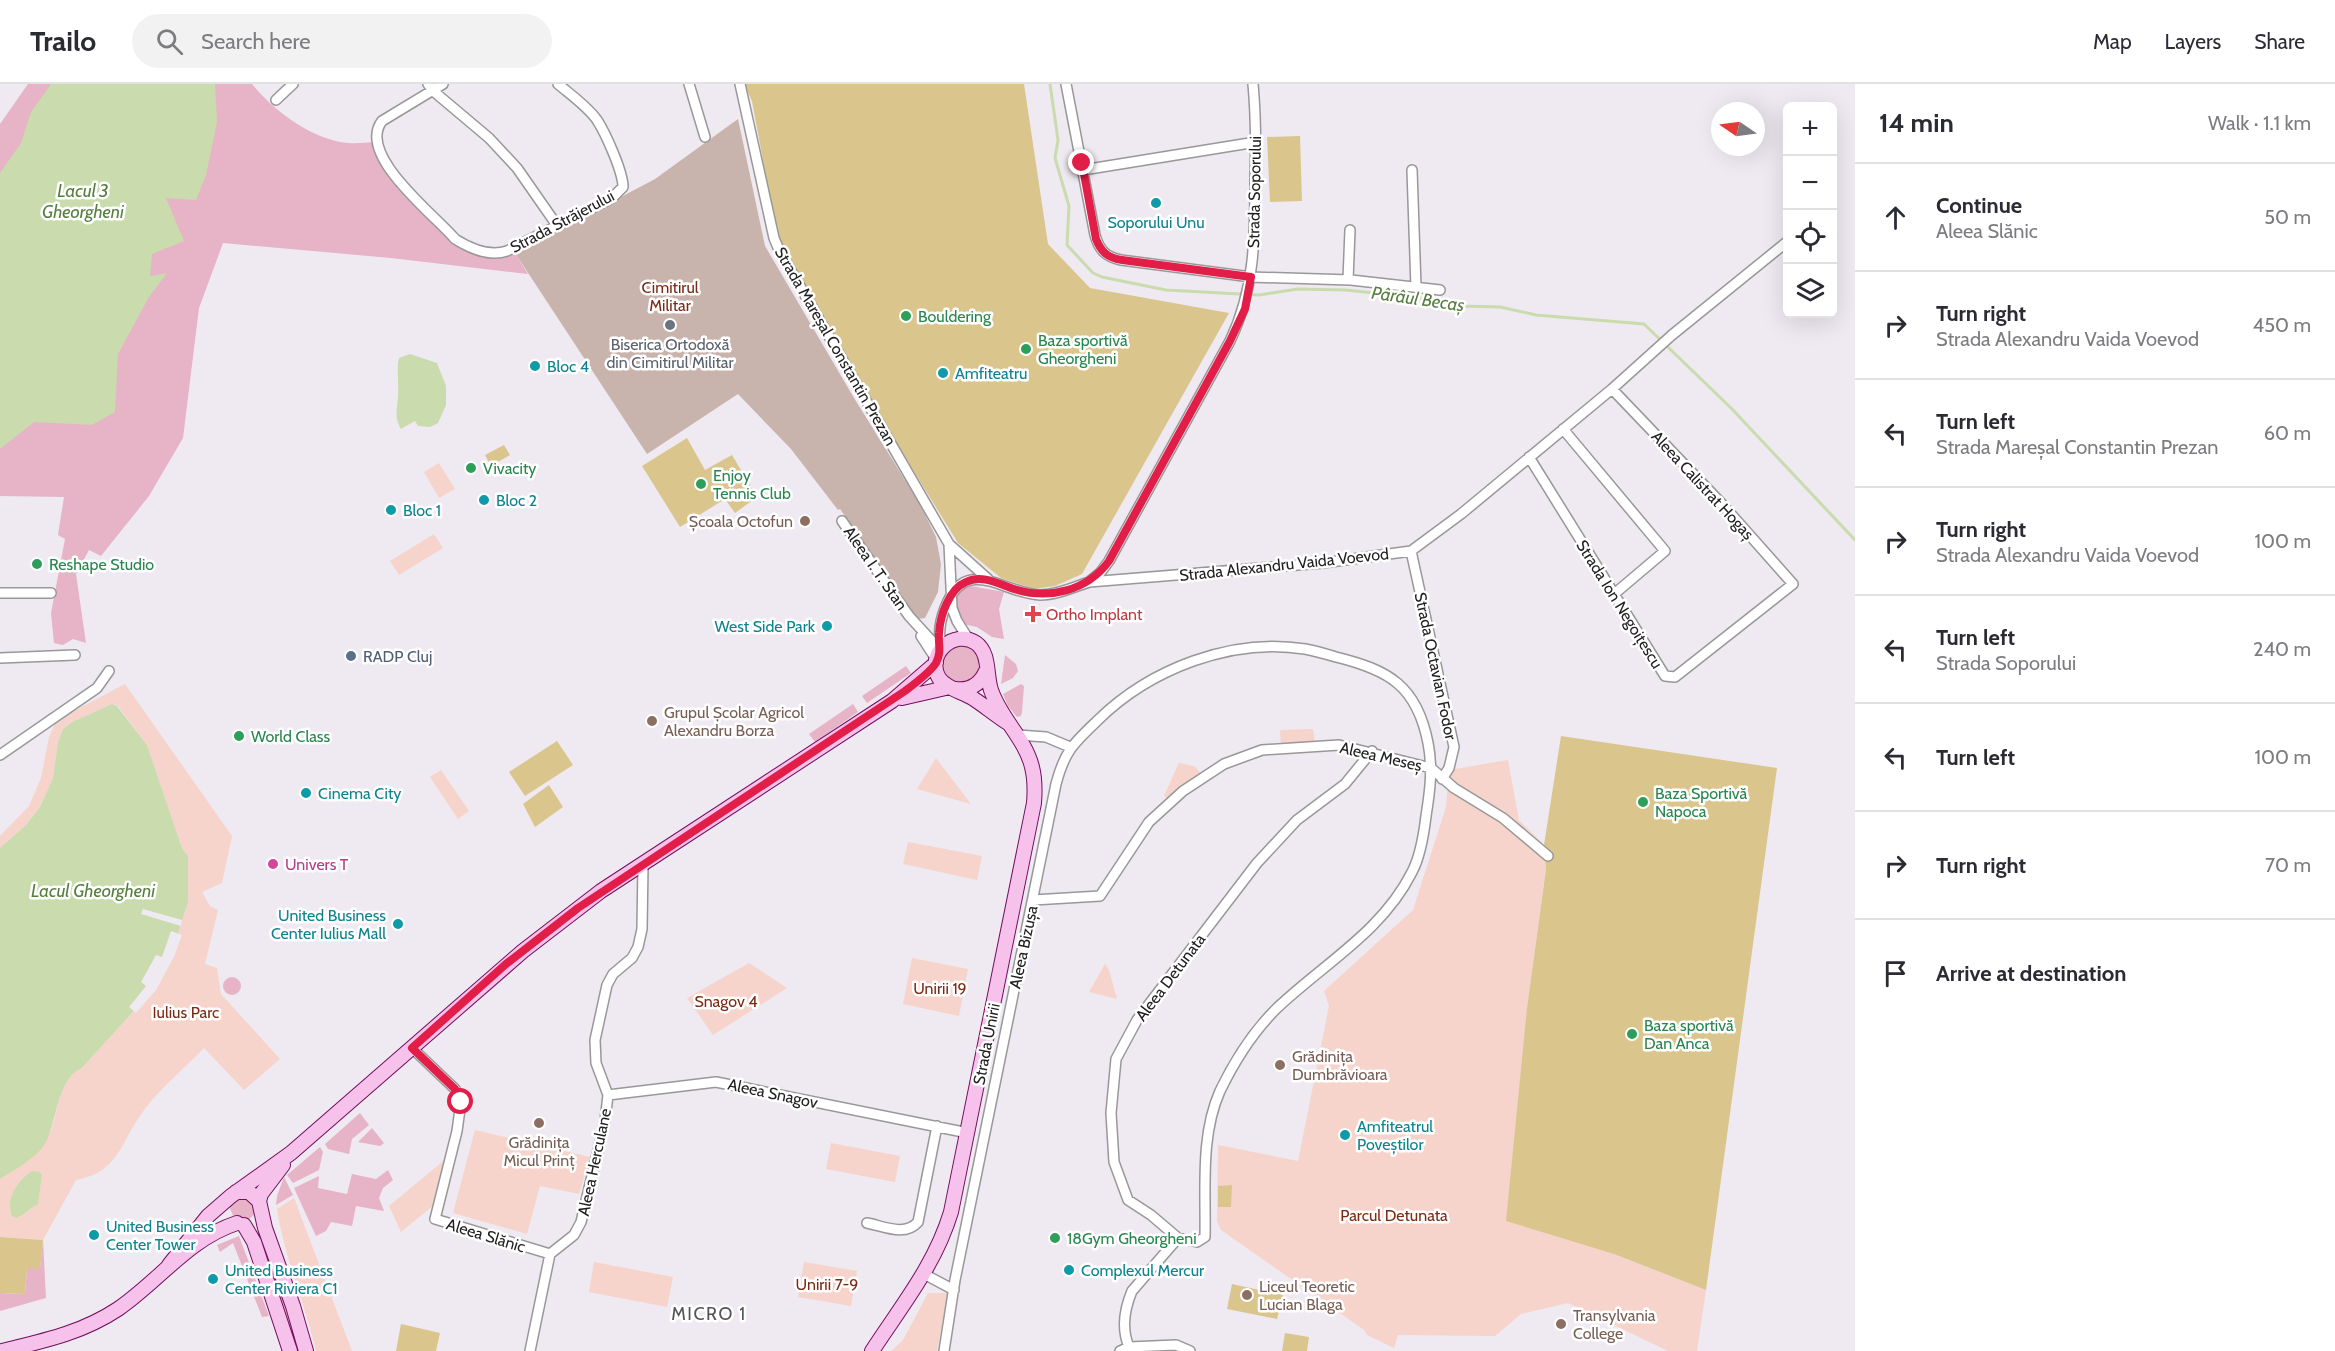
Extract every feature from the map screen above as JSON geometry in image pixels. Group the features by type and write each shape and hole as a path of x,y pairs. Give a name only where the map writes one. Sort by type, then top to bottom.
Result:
{"main road":[{"path":"169,1265 208,1216 291,1153 523,951 593,897 894,700 955,640 969,640"},
{"name":"Strada Unirii","path":"872,1351 924,1274 949,1219 1034,803 1032,766 1018,735 1008,723 993,696 984,653 969,640"},
{"path":"939,655 940,678 952,688"},
{"path":"894,700 925,691 965,689 974,686 982,679 986,671"},
{"name":"Strada Unirii","path":"952,688 973,698 1008,723"},
{"path":"2,1351 55,1339 92,1325 120,1308 169,1265 210,1234 255,1219 261,1194 291,1153"},
{"path":"232,1196 249,1192 259,1204 306,1351"},
{"path":"232,1196 227,1214 240,1224 254,1242 290,1351"}],"street":[{"path":"276,100 293,84"},
{"name":"Strada Străjerului","path":"443,84 430,87 382,121 378,127 376,142 387,167 455,239 467,247 497,254 612,198 623,187 623,176 597,120 558,84"},
{"path":"689,84 705,137"},
{"name":"Strada Mareșal Constantin Prezan","path":"740,84 774,238 949,544 950,598 957,621 969,640"},
{"path":"1066,84 1096,239 1108,256 1250,281 1348,280 1440,290"},
{"name":"Strada Soporului","path":"1089,582 1109,561 1241,320 1250,281 1254,234 1256,142 1253,84"},
{"path":"430,87 489,138 517,168 556,225"},
{"path":"1083,170 1256,142"},
{"path":"1412,170 1416,287"},
{"path":"1348,280 1350,230"},
{"name":"Strada Alexandru Vaida Voevod","path":"949,544 988,579 1015,589 1042,595 1062,592 1089,582 1323,562 1411,551 1461,514 1612,388 1671,335 1783,245"},
{"name":"Aleea Calistrat Hogaș","path":"1612,388 1722,504 1793,584"},
{"path":"1563,429 1665,551 1613,595"},
{"name":"Strada Ion Negoițescu","path":"1528,456 1665,676 1675,677 1793,584"},
{"name":"Aleea I. T. Stan","path":"842,521 939,655"},
{"name":"Strada Octavian Fodor","path":"1411,551 1454,747 1449,768 1443,779"},
{"path":"950,598 958,586 965,582 988,579"},
{"path":"0,593 51,593"},
{"name":"Strada Mareșal Constantin Prezan","path":"939,655 939,628 950,598"},
{"name":"Aleea Detunata","path":"1070,747 1110,709 1142,684 1173,668 1240,650 1282,647 1305,649 1365,664 1397,682 1410,696 1422,719 1431,768 1425,822 1413,871 1385,914 1351,947 1276,1009 1246,1044 1220,1092 1209,1123 1205,1237 1197,1242 1178,1238 1151,1215 1128,1200 1114,1162 1111,1113 1116,1059 1137,1020 1257,863 1297,820 1345,784 1372,751"},
{"path":"0,658 75,655"},
{"path":"0,755 97,688 109,671"},
{"path":"1018,735 1046,737 1070,747"},
{"name":"Aleea Meseș","path":"1033,900 1101,896 1149,822 1183,791 1224,764 1262,750 1339,745 1372,751 1431,768"},
{"name":"Aleea Bizușa","path":"944,1351 957,1269 1056,784 1061,765 1070,747"},
{"path":"1431,768 1479,805 1503,818 1548,856"},
{"name":"Aleea Herculane","path":"550,1254 574,1235 581,1222 605,1121 608,1095 596,1063 595,1040 607,985 613,974 632,958 638,947 642,929 643,865"},
{"name":"Aleea Slănic","path":"412,1048 455,1089 461,1102 457,1131 435,1219 550,1254"},
{"name":"Aleea Snagov","path":"608,1095 716,1082 968,1133"},
{"path":"867,1223 905,1231 918,1222 937,1126"},
{"path":"1178,1238 1132,1291 1124,1328 1125,1349 1176,1345 1190,1351"},
{"path":"530,1351 550,1254"},
{"path":"924,1274 954,1290"}],"shaded area":[{"path":"28,84 252,84 283,114 308,130 348,143 376,142 387,167 455,239 497,254 512,248 528,274 391,258 223,243 199,308 183,438 149,496 101,556 89,550 76,574 86,643 73,639 63,645 54,643 51,613 65,539 58,535 64,497 0,496 0,124"},
{"name":"Baza sportivă Gheorgheni","path":"744,84 1024,84 1048,244 1090,288 1229,313 1082,574 1055,586 1034,589 1001,578 958,543 777,236 752,101"},
{"path":"1300,136 1302,201 1270,202 1267,137"},
{"name":"Enjoy Tennis Club","path":"687,438 705,470 732,455 757,497 735,513 725,499 680,527 642,466"},
{"name":"Vivacity","path":"504,445 510,455 491,466 485,455"},
{"path":"971,586 1004,592 999,609 1004,639 992,637 977,627 963,624 957,616 955,599 961,590"},
{"path":"961,646 974,651 979,664 974,677 961,682 948,677 943,664 948,651"},
{"path":"1005,655 1016,664 1018,671 1013,678 1001,684"},
{"path":"906,666 911,673 867,703 862,696"},
{"path":"1021,684 1024,686 1022,712 1021,716 1017,717 1008,706 1003,694"},
{"path":"853,704 858,712 815,742 809,734"},
{"name":"Baza sportivă Dan Anca","path":"1561,736 1777,768 1706,1290 1614,1254 1506,1221 1527,1008 1546,869 1544,845"},
{"path":"557,741 573,765 525,796 509,772"},
{"path":"549,785 563,807 535,827 523,804"},
{"path":"232,977 238,980 241,986 238,992 232,995 226,992 223,986 226,980"},
{"path":"360,1113 369,1125 352,1139 349,1154 328,1149 325,1144"},
{"path":"372,1128 384,1143 380,1146 358,1142"},
{"path":"320,1147 323,1152 319,1170 293,1183 287,1175"},
{"path":"388,1170 393,1180 383,1188 379,1198 384,1211 356,1206 352,1226 331,1222 326,1231 316,1236 294,1188 319,1176 318,1188 347,1194 352,1174 376,1179"},
{"path":"284,1177 293,1195 276,1205 277,1196"},
{"path":"1232,1185 1231,1207 1218,1207 1218,1186"},
{"path":"251,1196 257,1212 247,1221 234,1218 229,1206 233,1198"},
{"path":"262,1231 300,1351 295,1351 259,1234"},
{"path":"239,1236 269,1316 262,1317 233,1243 220,1252 217,1245"},
{"path":"0,1237 43,1240 40,1269 27,1268 25,1294 0,1293"},
{"path":"43,1240 46,1298 0,1311 0,1293 25,1294 27,1267 40,1268"},
{"path":"1232,1284 1283,1295 1277,1319 1227,1309"},
{"path":"401,1324 440,1333 436,1351 396,1351"},
{"path":"1285,1333 1309,1337 1307,1351 1282,1351"}],"green space":[{"name":"Cimitirul Militar","path":"738,119 765,246 854,398 920,504 936,537 941,564 938,592 925,618 917,619 840,509 838,510 791,449 738,394 647,454 515,253 655,179"},
{"name":"Vivacity","path":"439,463 455,489 439,498 424,472"},
{"path":"434,534 443,548 399,575 390,561"},
{"name":"Iulius Parc","path":"125,684 232,836 222,883 202,892 210,906 218,910 205,964 217,968 221,994 280,1059 244,1090 204,1048 148,1105 110,1163 90,1176 76,1180 43,1240 0,1237 0,1179 27,1159 45,1141 52,1128 68,1079 81,1069 141,1003 171,955 188,902 188,856 182,848 147,745 118,706 112,704 72,722 63,729 58,742 53,778 40,807 26,825 0,848 0,836 29,806 41,778 49,737 57,720","holes":["32,1171 42,1176 38,1204 28,1211 10,1211 19,1183"]},
{"path":"1313,729 1315,742 1281,746 1280,730"},
{"path":"936,758 971,804 917,789"},
{"name":"Parcul Detunata","path":"1508,760 1519,820 1544,845 1546,868 1527,1008 1614,1254 1706,1290 1697,1351 1668,1351 1568,1303 1521,1314 1495,1336 1398,1335 1394,1348 1367,1335 1364,1330 1221,1230 1217,1221 1218,1145 1298,1161 1329,1006 1324,991 1413,910 1446,807 1449,770"},
{"path":"1179,763 1194,766 1203,775 1171,801 1164,796"},
{"path":"441,770 469,811 458,819 430,777"},
{"path":"908,842 982,856 977,880 903,864"},
{"name":"Unirii 19","path":"912,958 968,969 959,1016 903,1004"},
{"name":"Snagov 4","path":"749,963 787,988 713,1035 687,998"},
{"path":"1105,964 1109,970 1117,999 1089,992"},
{"path":"475,1130 590,1157 579,1194 540,1186 527,1234 453,1213"},
{"path":"831,1143 900,1156 895,1182 826,1169"},
{"path":"447,1158 435,1204 401,1232 389,1206"},
{"path":"294,1198 352,1351 316,1351 284,1244 277,1209"},
{"path":"594,1262 673,1277 667,1307 589,1292"},
{"name":"Unirii 7-9","path":"804,1262 857,1271 851,1306 798,1297"},
{"path":"928,1293 948,1293 937,1351 891,1351 903,1340"}],"water":[{"name":"Lacul 3 Gheorgheni","path":"51,84 215,84 217,122 206,175 196,200 166,198 184,241 152,254 150,276 167,273 149,297 118,354 115,412 92,425 34,422 0,449 0,173 21,143 31,112"},
{"path":"410,354 437,363 446,386 446,405 438,423 430,427 418,426 415,421 401,429 397,421 398,363 399,358"},
{"name":"Lacul Gheorgheni","path":"112,704 117,706 147,745 182,848 188,856 188,902 171,955 141,1003 81,1069 73,1073 67,1081 58,1102 49,1136 41,1149 24,1164 0,1179 0,848 26,825 40,807 53,778 58,742 63,729 72,722"},
{"path":"32,1171 40,1172 42,1176 38,1204 17,1218 12,1216 10,1210 14,1190"}],"pier":[{"path":"143,909 182,920 181,926 141,914"},
{"path":"171,931 182,935 174,957 156,990 136,1013 129,1007 146,986 141,982 156,955 162,957"}],"waterway":[{"name":"Pârâul Becaș","path":"1050,84 1058,140 1055,158 1069,206 1067,245 1093,273 1102,277 1166,290 1259,295 1298,289 1346,290 1439,300 1459,306 1500,307 1536,315 1644,324 1731,408 1855,540"}],"place":[{"name":"Soporului Unu","path":"1156,203"},
{"name":"Bouldering","path":"906,316"},
{"name":"Biserica Ortodoxă din Cimitirul Militar","path":"670,325"},
{"name":"Baza sportivă Gheorgheni","path":"1026,349"},
{"name":"Bloc 4","path":"535,366"},
{"name":"Amfiteatru","path":"943,373"},
{"name":"Vivacity","path":"471,468"},
{"name":"Enjoy Tennis Club","path":"701,484"},
{"name":"Bloc 2","path":"484,500"},
{"name":"Bloc 1","path":"391,510"},
{"name":"Școala Octofun","path":"805,521"},
{"name":"Reshape Studio","path":"37,564"},
{"name":"Ortho Implant","path":"1033,614"},
{"name":"West Side Park","path":"827,626"},
{"name":"RADP Cluj","path":"351,656"},
{"name":"Grupul Școlar Agricol Alexandru Borza","path":"652,721"},
{"name":"World Class","path":"239,736"},
{"name":"Cinema City","path":"306,793"},
{"name":"Baza Sportivă Napoca","path":"1643,802"},
{"name":"Univers T","path":"273,864"},
{"name":"United Business Center Iulius Mall","path":"398,924"},
{"name":"Baza sportivă Dan Anca","path":"1632,1034"},
{"name":"Grădinița Dumbrăvioara","path":"1280,1065"},
{"name":"Grădinița Micul Prinț","path":"539,1123"},
{"name":"Amfiteatrul Poveștilor","path":"1345,1135"},
{"name":"United Business Center Tower","path":"94,1235"},
{"name":"18Gym Gheorgheni","path":"1055,1238"},
{"name":"Complexul Mercur","path":"1069,1270"},
{"name":"United Business Center Riviera C1","path":"213,1279"},
{"name":"Liceul Teoretic Lucian Blaga","path":"1247,1295"},
{"name":"Transylvania College","path":"1561,1324"}],"district":[{"name":"MICRO 1","path":"709,1314"}],"route":[{"path":"461,1102 455,1089 412,1048 506,964 601,891 905,691 936,663 942,648 938,637 941,620 946,604 958,586 971,580 988,579 1034,595 1051,594 1089,582 1109,561 1241,320 1251,277 1114,259 1107,255 1096,239 1082,163"}]}
